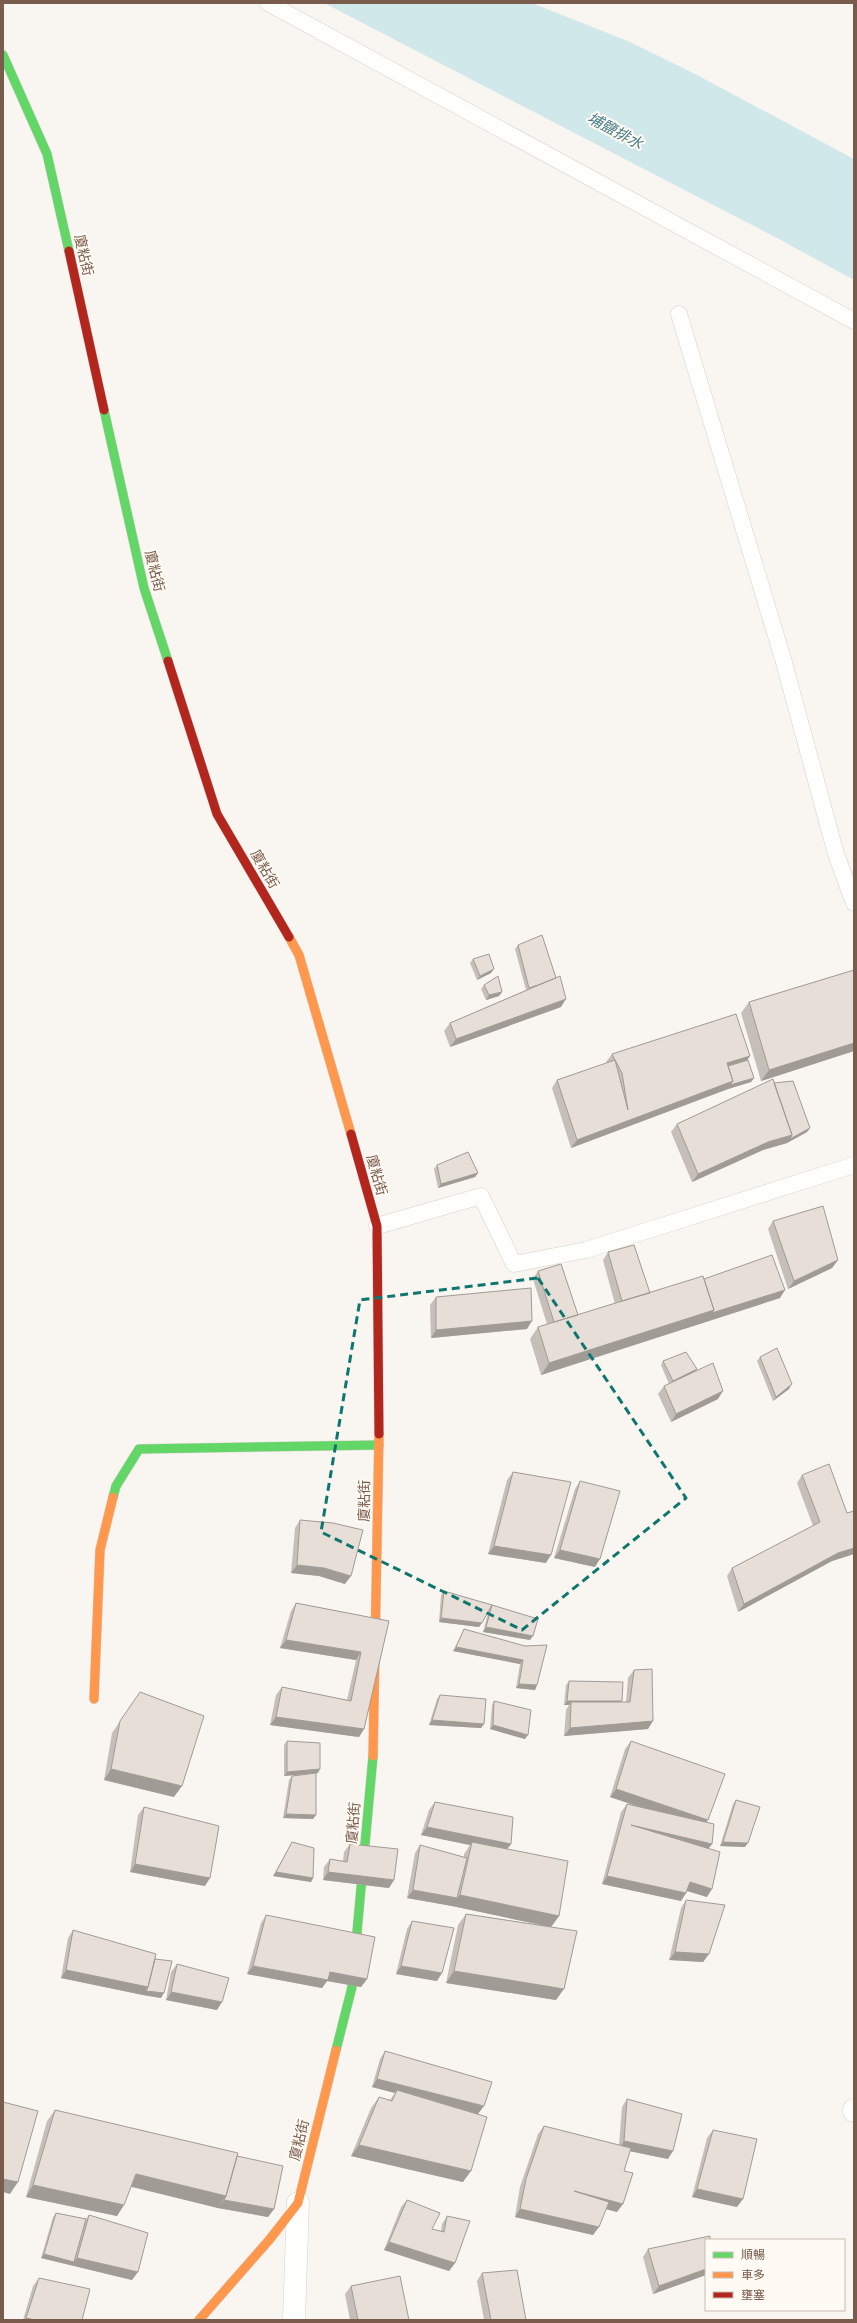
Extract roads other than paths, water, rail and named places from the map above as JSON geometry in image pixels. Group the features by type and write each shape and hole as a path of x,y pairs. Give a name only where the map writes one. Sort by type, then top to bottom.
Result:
{"street":[{"name":"廈粘街","path":"3,55 47,154 146,595 217,814 299,956 376,1226 379,1445 374,1749 352,1988 298,2203 270,2239 199,2320"},
{"path":"94,1699 100,1550 116,1486 139,1449 379,1445"},
{"path":"294,2320 298,2203"}],"lane":[{"path":"268,3 854,321"},
{"path":"679,314 783,659 836,854 854,903"},
{"path":"376,1226 481,1196 514,1264 586,1250 854,1165"}],"water":[{"name":"埔鹽排水","path":"324,3 532,3 630,42 695,74 854,159 854,280 777,238"}]}
